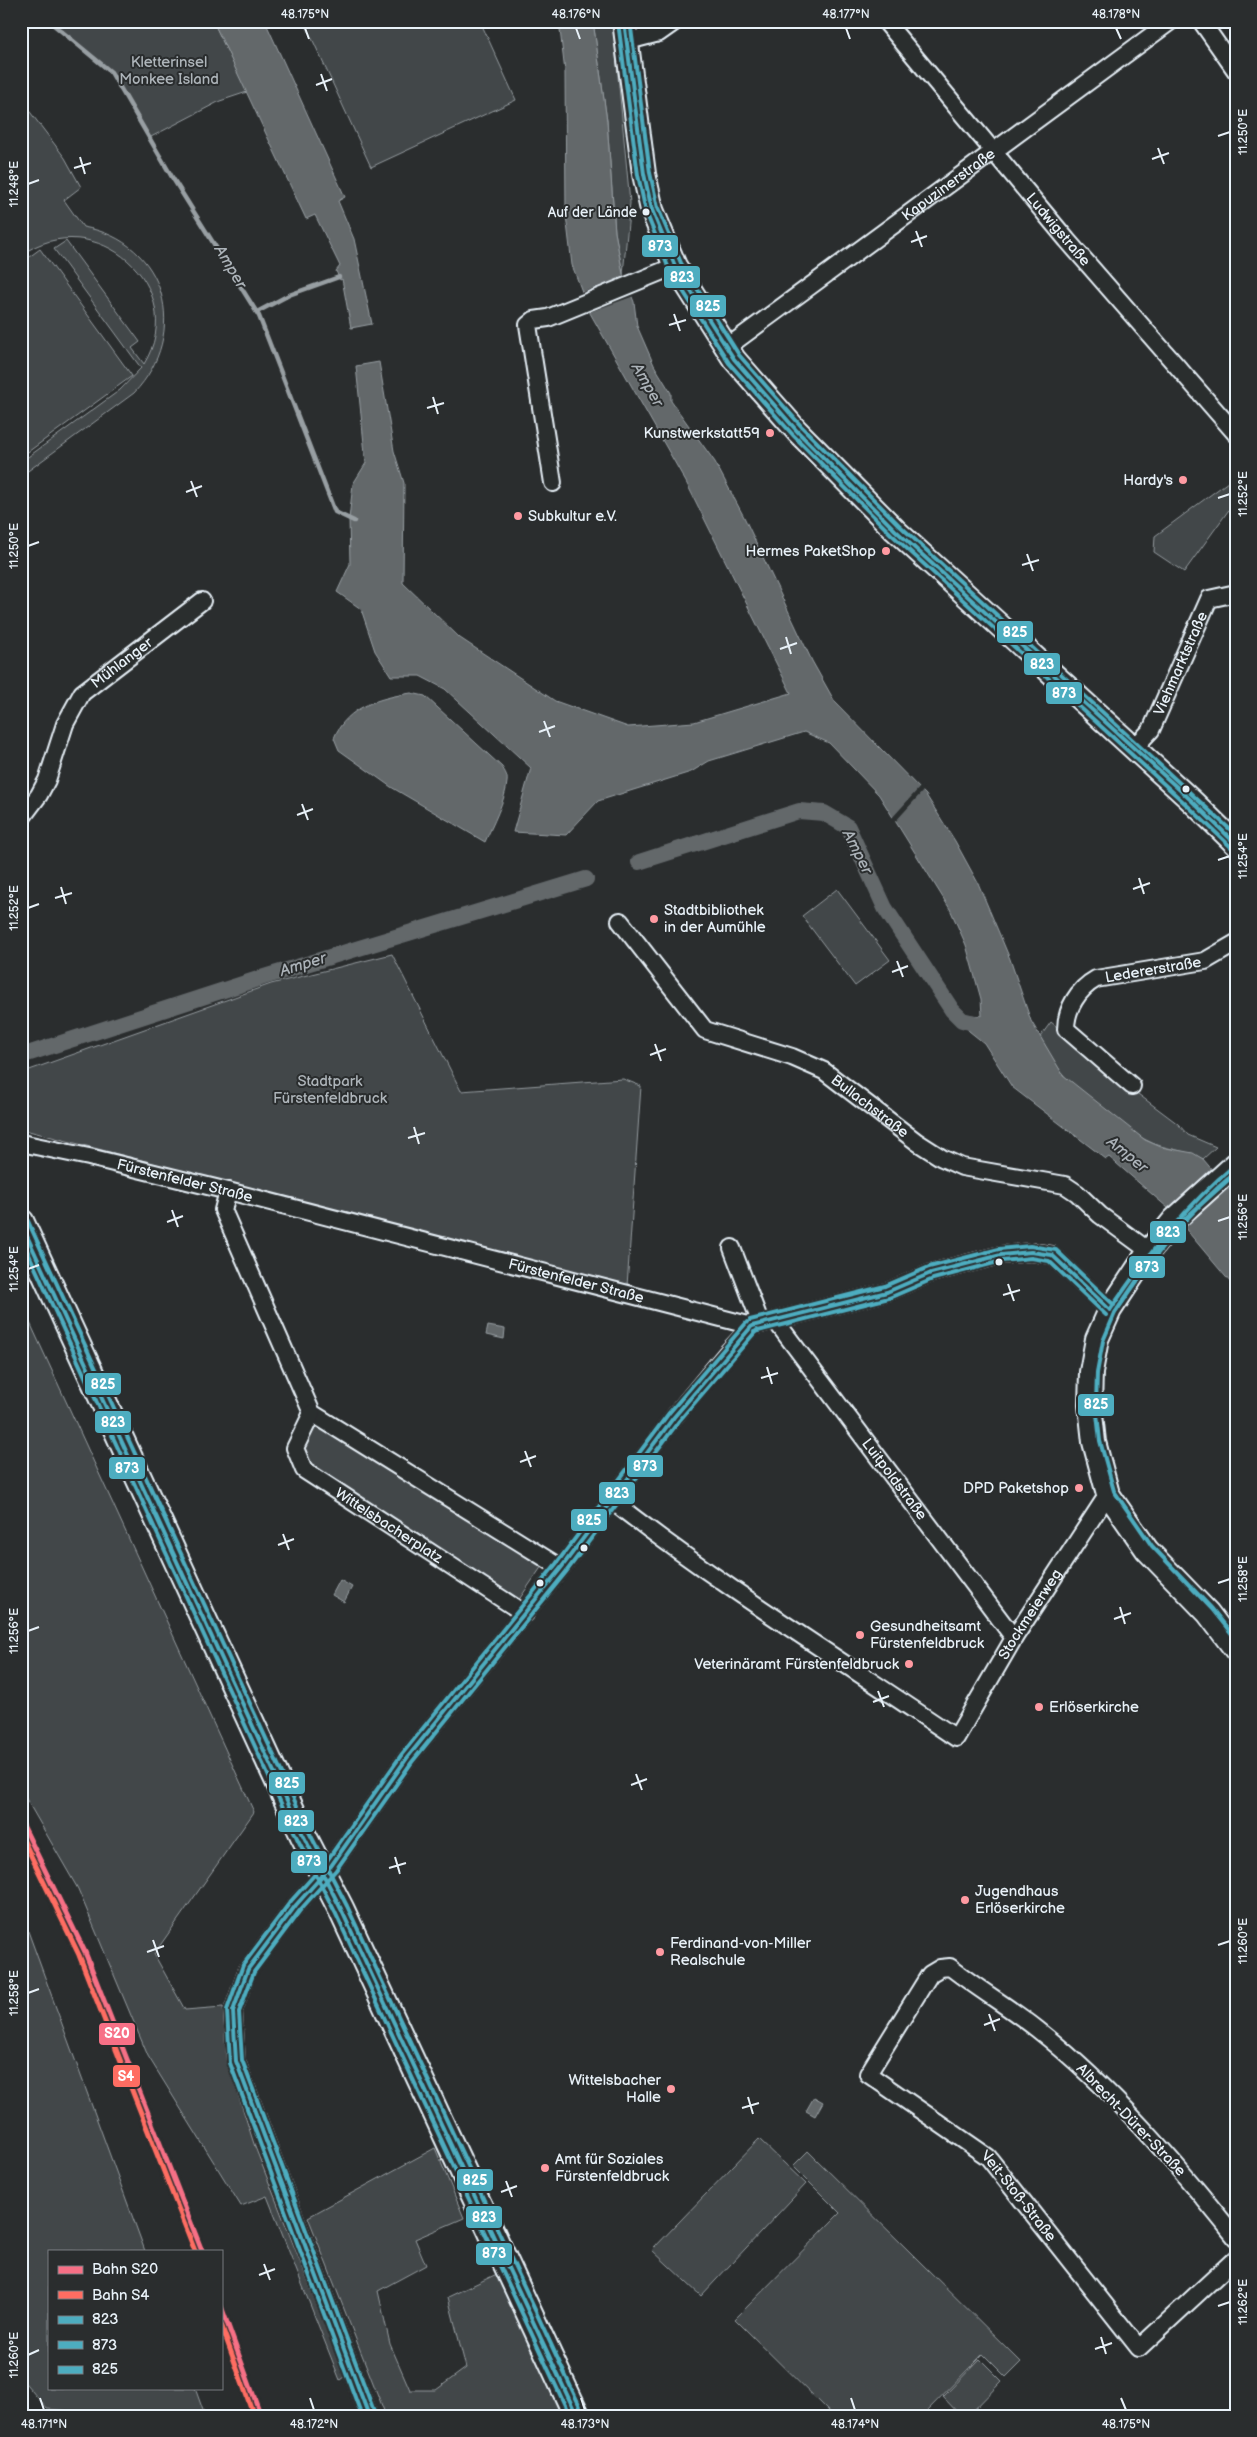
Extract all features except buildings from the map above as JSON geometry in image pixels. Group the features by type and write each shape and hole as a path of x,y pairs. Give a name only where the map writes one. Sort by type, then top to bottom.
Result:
{"main road":[{"path":"21,1222 303,1836 324,1874 577,2416"}],"street":[{"path":"676,21 659,33 626,31 647,189 652,210 675,266 726,348 760,392 881,516 1236,844"},
{"name":"Ludwigstraße","path":"885,21 1067,240 1236,434"},
{"name":"Kapuzinerstraße","path":"726,348 1170,21"},
{"path":"1201,21 1236,71"},
{"path":"553,483 528,325 534,320 548,318 675,266"},
{"name":"Viehmarktstraße","path":"1133,748 1150,730 1209,599 1236,593"},
{"name":"Mühlanger","path":"21,819 43,788 64,724 82,692 202,601"},
{"name":"Bullachstraße","path":"620,921 704,1030 792,1057 824,1071 917,1142 942,1158 962,1167 1065,1185 1078,1193 1100,1215 1149,1251"},
{"name":"Ledererstraße","path":"1132,1086 1066,1029 1066,1016 1084,986 1096,979 1205,961 1236,943"},
{"name":"Fürstenfelder Straße","path":"21,1143 89,1157 228,1191 583,1283 762,1323 887,1292 931,1273 1001,1255 1031,1252 1052,1255 1110,1310"},
{"path":"1229,1169 1174,1220 1149,1251 1110,1310 1098,1338 1091,1372 1090,1405 1094,1442 1108,1494 1147,1550 1208,1613 1236,1650"},
{"path":"228,1191 223,1210 312,1413 561,1568"},
{"name":"Luitpoldstraße","path":"732,1248 762,1323 1014,1638"},
{"path":"369,2416 236,2061 233,2011 248,1969 296,1905 324,1874 407,1758 525,1614 679,1411 727,1353 762,1323"},
{"name":"Wittelsbacherplatz","path":"312,1413 295,1448 304,1470 525,1614"},
{"name":"Stockmeierweg","path":"612,1501 662,1539 956,1738 1014,1638 1108,1494"},
{"name":"Albrecht-Dürer-Straße","path":"940,1968 950,1967 1036,2028 1073,2059 1111,2095 1148,2135 1236,2238"},
{"name":"Veit-Stoß-Straße","path":"940,1968 930,1974 868,2074 988,2157 1139,2348 1236,2258"}],"green space":[{"name":"Kletterinsel Monkee Island","path":"49,21 213,21 247,92 220,101 149,138 111,72"},
{"path":"304,21 480,21 516,100 371,167"},
{"path":"593,21 613,23 630,203 623,274 615,232 607,121"},
{"path":"21,100 65,158 81,187 64,200 83,227 112,236 134,251 151,270 161,293 165,318 161,344 151,370 134,393 21,476 21,462 120,390 141,368 54,249 66,241 140,342 132,348 144,364 155,335 155,307 145,282 128,261 105,246 78,239 49,241 21,255"},
{"path":"40,249 132,376 21,457 21,263"},
{"path":"1236,476 1236,500 1184,572 1154,552 1155,536"},
{"path":"837,889 890,960 855,986 802,916"},
{"name":"Stadtpark Fürstenfeldbruck","path":"392,954 461,1091 623,1079 641,1086 627,1286 21,1129 21,1073 271,984"},
{"path":"1051,1022 1126,1085 1178,1124 1188,1135 1216,1147 1203,1159 1146,1140 1115,1119 1077,1089 1059,1069 1040,1037"},
{"path":"21,1303 254,1812 154,1954 185,2010 223,2007 228,2063 255,2147 345,2376 340,2380 267,2196 241,2206 148,2056 78,1889 21,1790"},
{"path":"316,1426 542,1566 518,1601 309,1465 304,1449"},
{"path":"21,1912 145,2250 48,2250 48,2390 196,2390 205,2416 99,2416 98,2413 47,2409 21,2378"},
{"path":"759,2139 806,2184 701,2296 652,2250"},
{"path":"435,2148 464,2218 415,2239 426,2265 378,2291 390,2344 410,2390 436,2390 466,2368 448,2297 499,2273 563,2416 386,2416 308,2217"},
{"path":"808,2151 1021,2362 1006,2377 983,2354 922,2416 833,2416 735,2319 840,2213 793,2166"},
{"path":"980,2359 1002,2381 968,2416 961,2416 943,2397"}],"water":[{"path":"213,21 265,21 345,197 338,201 354,239 372,324 351,328 342,279 340,280 336,271 340,266 315,215 306,219"},
{"path":"559,21 593,21 607,121 615,232 623,274 634,302 637,326 654,365 671,393 671,401 715,462 744,517 812,661 835,702 926,795 955,841 978,883 1010,959 1031,1021 1063,1075 1145,1140 1161,1147 1193,1153 1203,1159 1236,1198 1236,1289 1168,1208 1109,1157 1106,1159 1012,1087 984,1043 969,1031 962,1020 970,1015 982,1016 981,999 966,945 950,909 879,795 829,743 804,732 709,761 691,772 598,801 566,835 513,832 531,768 445,689 420,676 391,676 375,651 361,609 337,592 350,564 349,519 353,484 366,463 356,366 379,362 394,451 404,483 403,583 460,638 555,701 628,727 694,722 791,693 686,482 590,313 572,265 566,215 565,72"},
{"path":"411,693 425,696 502,767 507,776 504,796 485,842 391,787 339,750 334,738 347,718 366,705 376,701"},
{"path":"488,1326 505,1329 504,1339 486,1335"},
{"path":"340,1580 352,1587 344,1602 332,1595"},
{"path":"814,2097 823,2102 815,2116 806,2111"}],"pier":[{"path":"627,276 634,296 587,313 580,293"},
{"path":"921,786 924,790 894,823 891,819"}],"waterway":[{"name":"Amper","path":"49,21 111,72 172,177 259,316 335,512 354,521"},
{"path":"257,312 289,295 339,277"},
{"name":"Amper","path":"639,862 799,811 824,813 848,827 885,908 952,1010 962,1020 982,1025"},
{"name":"Amper","path":"21,1056 267,976 586,879"}],"rail line":[{"name":"S20","path":"21,1821 85,1952 202,2250"},
{"name":"S4","path":"21,1835 79,1955 195,2250"},
{"name":"S20","path":"222,2309 261,2416"},
{"name":"S4","path":"222,2327 254,2416"}],"transit line":[{"name":"823","path":"624,21 644,174 652,210 675,266 734,359 797,431 895,530 1193,802 1236,844"},
{"name":"825","path":"630,21 650,173 658,208 681,263 739,355 802,427 899,525 1236,835"},
{"name":"873","path":"618,22 638,175 646,212 669,269 729,363 793,435 891,534 1232,848"},
{"name":"823","path":"1110,1310 1138,1270 1183,1214 1236,1164"},
{"name":"873","path":"1115,1313 1185,1220 1236,1172"},
{"name":"825","path":"1236,1173 1179,1224 1154,1255 1115,1313 1103,1341 1097,1373 1096,1405 1100,1441 1114,1491 1152,1546 1212,1609 1236,1639"},
{"name":"825","path":"27,1219 309,1832 347,1906 583,2413"},
{"name":"823","path":"21,1223 303,1835 341,1909 577,2416"},
{"name":"873","path":"21,1237 297,1838 335,1912 570,2416"},
{"name":"825","path":"750,1320 885,1286 929,1267 999,1249 1030,1246 1056,1250 1114,1305"},
{"name":"823","path":"752,1326 887,1292 931,1273 1001,1255 1031,1252 1052,1255 1110,1310"},
{"name":"873","path":"754,1332 889,1298 933,1279 1002,1261 1031,1258 1049,1261 1106,1315"},
{"name":"825","path":"362,2416 230,2063 227,2010 243,1965 291,1901 326,1862 402,1754 556,1564 669,1413 747,1322"},
{"name":"823","path":"369,2416 236,2061 233,2011 248,1969 296,1905 331,1866 407,1758 561,1568 674,1417 752,1326"},
{"name":"873","path":"375,2414 242,2060 239,2012 254,1972 301,1909 336,1870 412,1762 566,1572 679,1421 757,1330"}],"place":[{"name":"Auf der Lände","path":"646,212"},
{"name":"Kunstwerkstatt59","path":"770,433"},
{"name":"Hardy's","path":"1183,480"},
{"name":"Subkultur e.V.","path":"518,516"},
{"name":"Hermes PaketShop","path":"886,551"},
{"name":"Stadtbibliothek in der Aumühle","path":"654,919"},
{"name":"DPD Paketshop","path":"1079,1488"},
{"name":"Gesundheitsamt Fürstenfeldbruck","path":"860,1635"},
{"name":"Veterinäramt Fürstenfeldbruck","path":"909,1664"},
{"name":"Erlöserkirche","path":"1039,1707"},
{"name":"Jugendhaus Erlöserkirche","path":"965,1900"},
{"name":"Ferdinand-von-Miller Realschule","path":"660,1952"},
{"name":"Wittelsbacher Halle","path":"671,2089"},
{"name":"Amt für Soziales Fürstenfeldbruck","path":"545,2168"}]}
